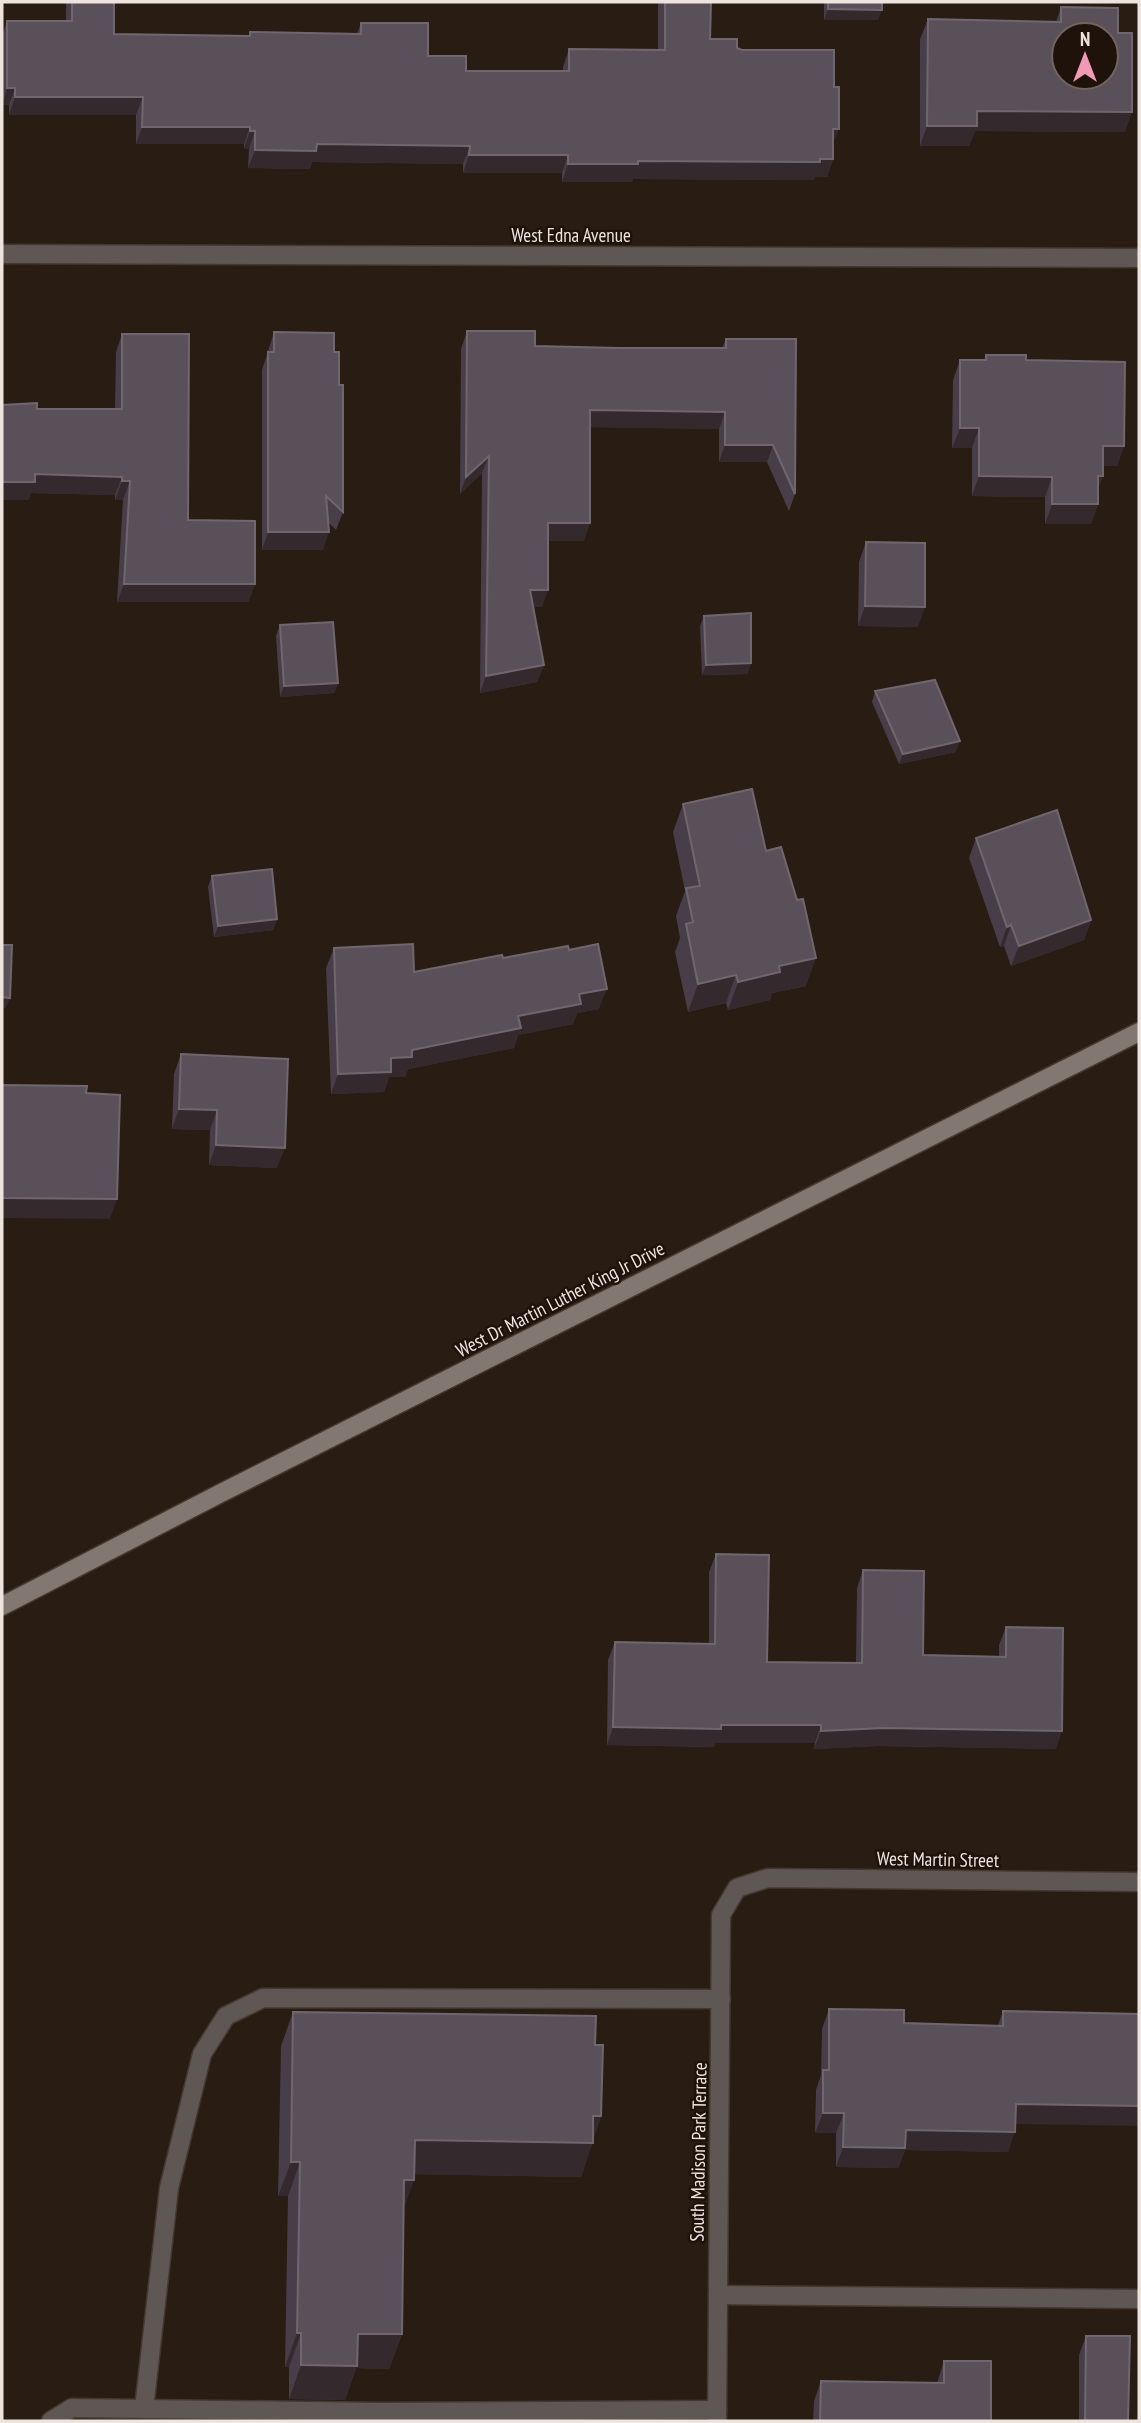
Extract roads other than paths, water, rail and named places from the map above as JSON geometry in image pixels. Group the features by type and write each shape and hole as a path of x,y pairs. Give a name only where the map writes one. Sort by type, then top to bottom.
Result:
{"main road":[{"name":"West Dr Martin Luther King Jr Drive","path":"2,1606 223,1492 1139,1032"}],"street":[{"name":"West Edna Avenue","path":"2,254 1139,258"},
{"name":"West Martin Street","path":"737,1888 768,1878 1139,1882"},
{"name":"South Madison Park Terrace","path":"717,2415 722,1915 737,1888"},
{"path":"144,2409 169,2188 202,2054 226,2016 263,1998 721,1999"},
{"path":"718,2295 1139,2299"},
{"path":"51,2421 72,2408 717,2415"}]}
